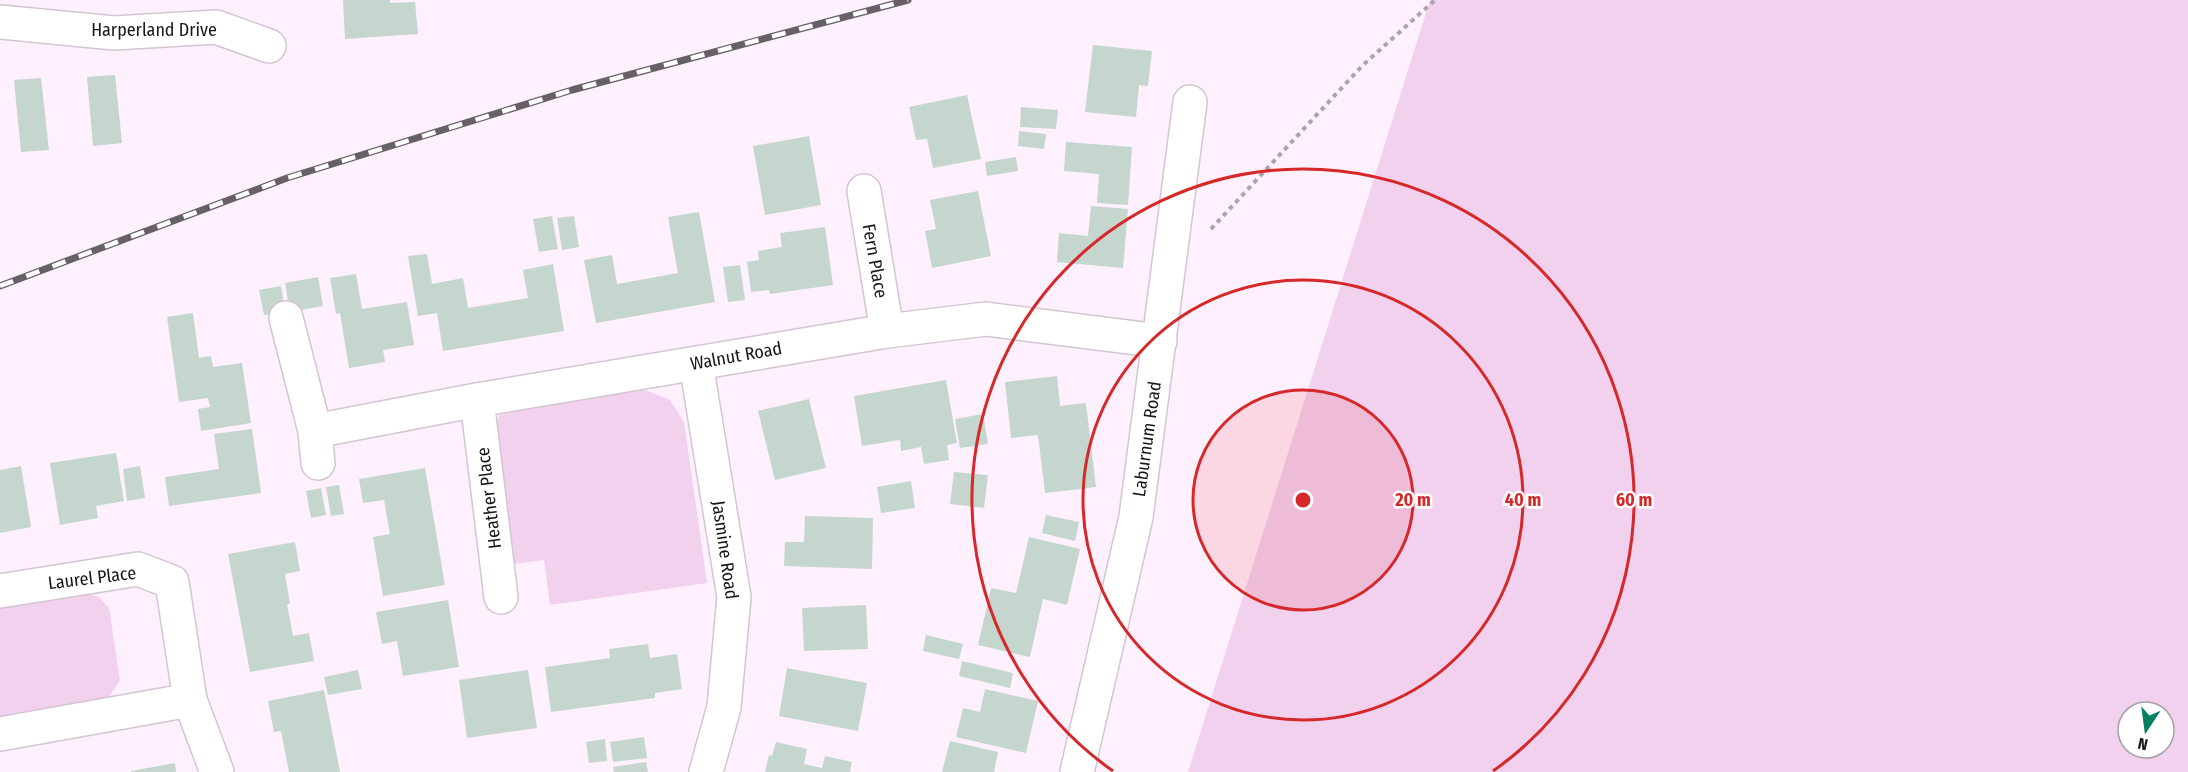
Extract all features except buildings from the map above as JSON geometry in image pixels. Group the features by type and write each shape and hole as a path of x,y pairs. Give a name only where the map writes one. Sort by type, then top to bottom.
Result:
{"street":[{"name":"Harperland Drive","path":"0,22 114,33 216,27 269,46"},
{"name":"Laburnum Road","path":"1077,772 1136,517 1190,102"},
{"name":"Fern Place","path":"864,191 887,331"},
{"name":"Walnut Road","path":"286,318 316,447 477,400 887,331 986,319 1160,341"},
{"name":"Jasmine Road","path":"696,363 734,597 724,707 706,772"},
{"name":"Heather Place","path":"477,400 501,597"},
{"name":"Laurel Place","path":"0,591 138,569 172,582 190,700 217,772"},
{"path":"0,734 190,700"}],"path":[{"path":"1208,232 1362,66 1435,0"}],"shaded area":[{"path":"1430,0 2188,0 2188,772 1188,772"},
{"path":"638,387 670,400 684,422 707,583 550,605 544,560 514,564 495,434 499,415"},
{"path":"80,592 99,597 109,608 120,680 106,702 0,718 0,606"}],"railway":[{"path":"0,286 287,178 572,90 908,0"}]}
